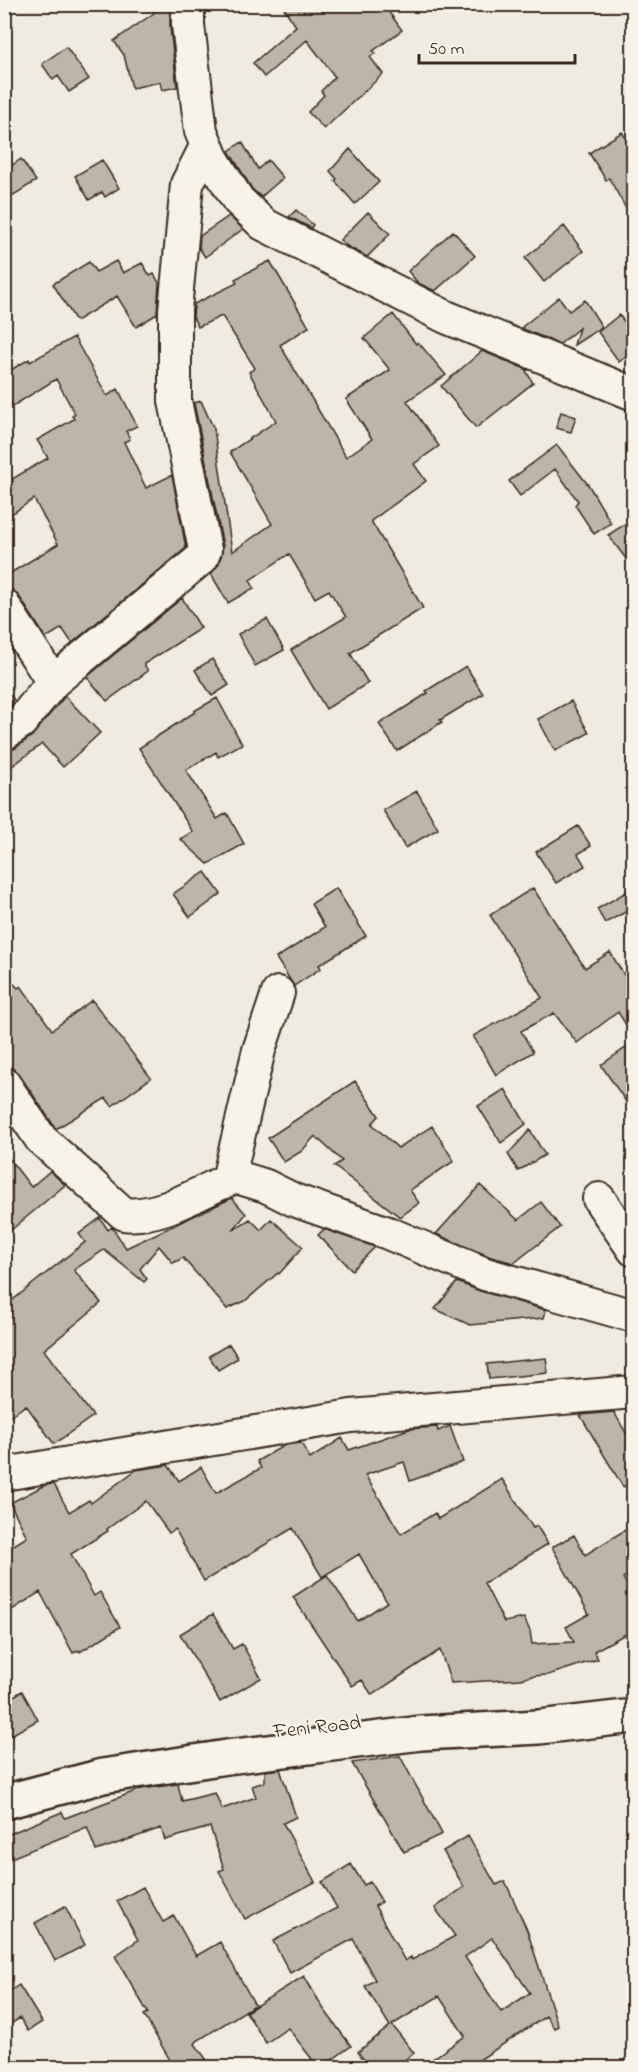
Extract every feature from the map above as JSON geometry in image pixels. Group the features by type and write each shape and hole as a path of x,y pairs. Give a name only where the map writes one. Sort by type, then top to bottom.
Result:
{"main road":[{"name":"Feni Road","path":"4,1782 88,1758 314,1724 633,1698"},
{"path":"4,1802 103,1776 227,1757 421,1733 539,1727 633,1716"}],"street":[{"path":"188,4 188,25 201,131 212,158 238,200 263,224 446,317 633,394"},
{"path":"4,734 21,723 53,682 201,558 205,550 175,401 175,310 188,184 207,145"},
{"path":"4,606 53,682"},
{"path":"228,1180 259,1050 278,993"},
{"path":"4,1084 41,1139 124,1214 138,1215 162,1209 237,1178 266,1186 294,1200 388,1233 485,1274 633,1316"},
{"path":"599,1200 633,1250"},
{"path":"4,1474 351,1416 633,1392"}],"building":[{"path":"153,4 170,4 170,27 177,87 162,90 160,82 132,88 124,55 114,41 154,13"},
{"path":"281,4 383,4 402,30 373,51 376,53 370,57 383,74 324,129 308,112 324,95 321,91 335,77 307,40 264,77 253,63 296,26"},
{"path":"66,47 89,79 69,92 58,76 53,80 42,64"},
{"path":"622,132 633,151 633,221 609,178 606,180 589,153"},
{"path":"242,142 258,169 268,160 283,178 261,197 252,189 229,151"},
{"path":"350,149 379,182 355,204 335,181 337,179 330,171"},
{"path":"21,159 36,181 4,201 4,171"},
{"path":"102,160 119,188 105,197 102,192 89,200 75,176"},
{"path":"296,210 313,225 311,228 289,217"},
{"path":"368,212 390,234 367,257 340,240"},
{"path":"229,216 243,229 205,257 199,248 200,236"},
{"path":"564,226 583,251 544,282 525,258"},
{"path":"453,231 475,256 435,291 418,283 408,271"},
{"path":"116,261 123,273 142,263 150,276 154,274 159,283 157,314 136,327 117,296 76,321 53,284 89,262 96,272"},
{"path":"270,261 309,327 280,345 346,457 372,439 346,399 390,370 364,338 393,314 416,344 418,342 446,375 407,401 439,446 414,464 426,481 371,521 423,608 350,653 368,683 326,709 291,650 346,617 329,590 315,598 289,554 250,580 254,588 228,603 211,574 219,564 223,546 194,403 201,401 214,429 232,552 272,524 230,452 276,421 249,372 255,368 222,316 198,327 193,317 194,304 237,283 235,279"},
{"path":"559,297 569,311 585,300 602,327 574,345 579,328 560,344 522,327"},
{"path":"619,315 633,332 633,351 619,362 598,332"},
{"path":"74,337 107,396 118,389 137,426 126,431 130,439 124,442 146,488 172,475 186,548 72,643 62,628 46,638 19,596 13,590 4,588 4,577 58,544 34,499 4,519 4,487 13,481 12,479 48,458 37,440 74,419 72,416 75,414 56,379 13,406 4,393 4,374"},
{"path":"482,351 528,370 526,371 533,383 476,428 441,386"},
{"path":"561,412 576,417 571,432 556,428"},
{"path":"557,445 589,486 611,523 594,534 575,505 578,501 555,469 520,496 509,481"},
{"path":"633,519 633,568 608,535"},
{"path":"182,598 201,628 144,664 148,671 107,701 87,677"},
{"path":"267,619 284,650 255,666 238,634"},
{"path":"212,659 229,685 212,696 195,670"},
{"path":"466,666 483,694 440,720 442,722 397,751 379,724"},
{"path":"4,688 15,701 4,712"},
{"path":"65,696 100,733 63,767 42,744 4,772 4,752 14,749 32,736"},
{"path":"217,698 242,744 218,757 216,752 186,770 217,819 227,813 244,844 208,864 180,839 193,832 139,748"},
{"path":"571,701 589,733 555,751 538,719"},
{"path":"417,791 438,829 405,848 383,810"},
{"path":"578,826 591,846 578,854 585,866 556,883 536,852"},
{"path":"205,872 221,894 190,917 173,894"},
{"path":"336,888 366,936 319,965 321,968 294,986 276,958 325,927 311,904"},
{"path":"533,888 585,968 610,952 633,989 633,1036 618,1012 577,1043 554,1013 521,1031 533,1052 496,1075 473,1036 542,998 490,915"},
{"path":"633,888 633,908 605,923 597,909"},
{"path":"4,974 18,988 21,986 52,1030 92,1000 151,1078 112,1106 106,1098 56,1129 19,1074 12,1068 4,1066"},
{"path":"633,1043 633,1112 601,1065"},
{"path":"355,1081 379,1116 372,1124 398,1148 432,1126 454,1161 410,1190 419,1203 400,1217 334,1166 342,1161 315,1136 302,1151 284,1162 268,1138"},
{"path":"505,1089 526,1124 501,1143 478,1106"},
{"path":"530,1130 545,1155 518,1171 508,1154"},
{"path":"4,1152 31,1187 50,1171 65,1185 4,1236"},
{"path":"480,1185 518,1220 541,1202 560,1227 514,1263 491,1257 436,1234"},
{"path":"232,1198 246,1214 233,1230 250,1219 261,1230 271,1219 303,1247 279,1274 245,1301 227,1309 183,1258 173,1263 159,1246 140,1269 147,1279 144,1282 104,1250 74,1270 101,1303 44,1350 93,1416 54,1444 26,1405 4,1421 4,1307 85,1242 79,1234 100,1218 108,1230 112,1227 126,1248"},
{"path":"324,1229 375,1247 352,1270 318,1235"},
{"path":"457,1282 546,1310 544,1318 470,1325 435,1309"},
{"path":"229,1344 238,1358 218,1370 209,1356"},
{"path":"546,1358 548,1373 489,1379 487,1364"},
{"path":"614,1412 626,1433 633,1429 633,1481 623,1487 580,1415"},
{"path":"450,1426 463,1462 410,1481 404,1462 365,1475 401,1534 435,1513 438,1519 502,1479 533,1528 537,1526 548,1544 484,1583 504,1622 524,1618 530,1631 532,1644 574,1642 566,1627 589,1614 552,1547 574,1535 585,1555 633,1525 633,1571 623,1578 633,1597 633,1630 594,1651 598,1659 548,1675 451,1683 440,1650 372,1695 362,1680 352,1686 293,1597 327,1575 358,1621 387,1602 359,1554 322,1577 293,1528 204,1581 175,1529 169,1533 146,1501 107,1529 108,1531 71,1554 94,1596 100,1592 120,1627 80,1652 79,1650 73,1653 40,1592 4,1615 4,1551 27,1537 10,1503 45,1485 54,1484 69,1512 89,1500 91,1503 136,1470 168,1465 179,1481 201,1467 216,1493 261,1468 257,1461 285,1445 301,1443 310,1459 342,1438 349,1450 409,1429 437,1427 438,1431"},
{"path":"213,1614 233,1649 242,1644 261,1678 220,1702 180,1634"},
{"path":"22,1691 38,1720 4,1739 4,1702"},
{"path":"400,1756 442,1834 404,1852 352,1763"},
{"path":"280,1769 296,1817 283,1823 315,1882 245,1919 219,1871 224,1869 210,1827 165,1840 161,1828 96,1851 87,1827 4,1861 4,1836 62,1812 65,1818 141,1789 178,1784 182,1801 215,1793 222,1809 256,1797 252,1786 265,1782 265,1771"},
{"path":"468,1836 496,1885 505,1881 527,1930 558,2026 554,2028 546,2016 479,2060 484,2067 421,2067 465,2036 439,1996 392,2025 414,2053 395,2067 369,2067 358,2052 390,2026 365,1986 375,1980 353,1939 290,1973 273,1941 337,1908 322,1882 351,1864 364,1885 370,1882 382,1902 375,1906 405,1961 411,1957 412,1960 455,1936 435,1908 464,1887 443,1851","holes":["492,1938 530,1993 501,2012 465,1957"]},
{"path":"143,1887 163,1922 174,1916 196,1956 220,1942 255,2005 197,2041 195,2044 212,2067 174,2067 144,2015 148,2013 115,1956 138,1940 117,1901"},
{"path":"65,1906 85,1945 55,1961 35,1923"},
{"path":"304,1976 323,2008 351,2046 322,2067 318,2067 288,2028 266,2043 246,2012"},
{"path":"19,1985 42,2022 28,2031 20,2018 4,2028 4,1995"}]}
